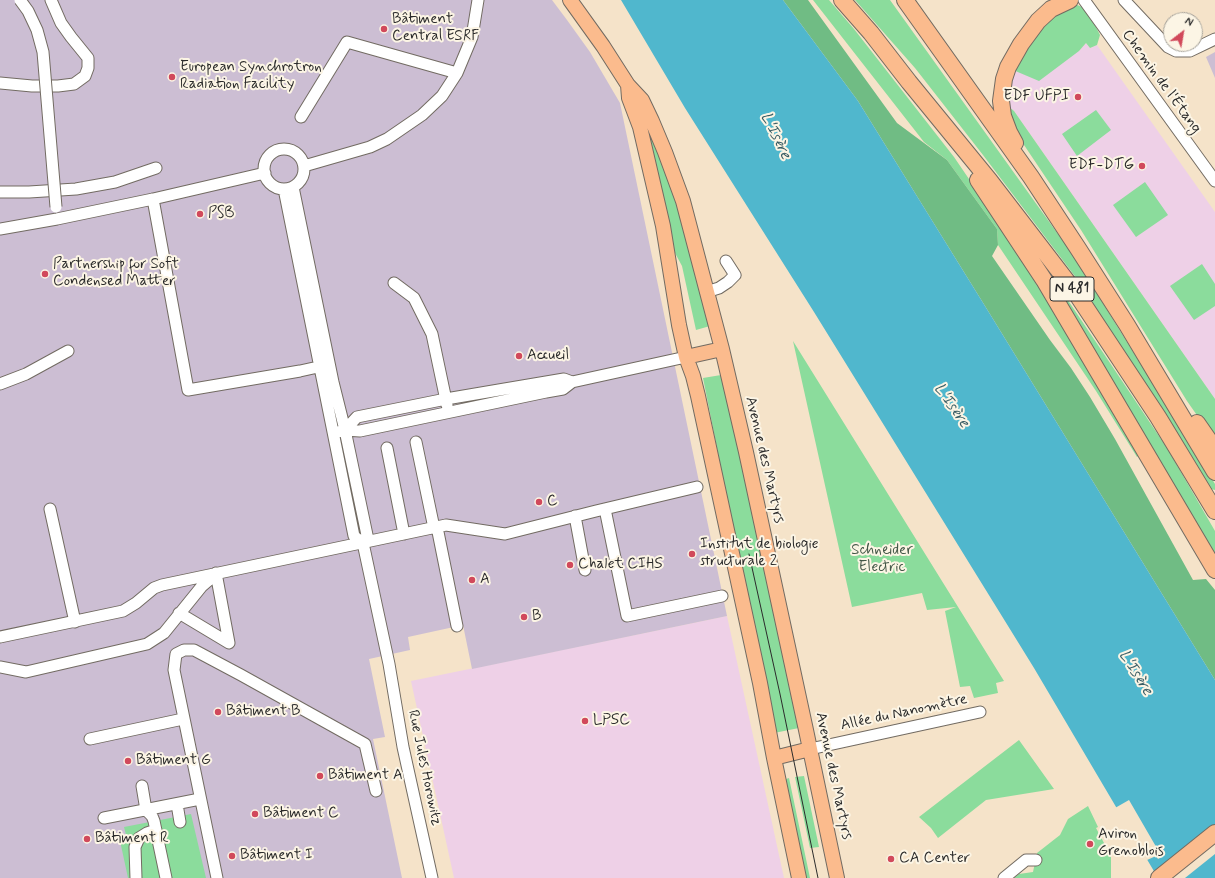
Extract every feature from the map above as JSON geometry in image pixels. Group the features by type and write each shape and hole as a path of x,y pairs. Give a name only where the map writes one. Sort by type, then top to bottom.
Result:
{"highway":[{"name":"N 481","path":"842,0 871,33 990,181 1076,293 1158,417 1215,511"},
{"name":"N 481","path":"906,0 1030,177 1079,250 1127,325 1215,472"},
{"path":"1030,177 1023,156 1009,132 1003,116 1001,101 1004,79 1014,55 1038,21 1051,9 1070,0"},
{"path":"909,82 968,165 1044,280 1215,570"},
{"path":"1079,250 1132,322 1185,406 1215,449"},
{"path":"1159,878 1215,834"}],"main road":[{"name":"Avenue des Martyrs","path":"570,0 603,46 628,85 642,100 665,152 683,201 722,349 746,452 837,878"},
{"name":"Avenue des Martyrs","path":"628,85 629,98 640,126 662,226 679,325 703,419 760,683 799,878"},
{"path":"686,357 722,349"},
{"path":"774,758 810,749"}],"street":[{"path":"20,0 28,11 37,30 43,52 57,219"},
{"path":"0,83 32,86 58,86 74,84 85,76 88,68 88,58 61,23 51,0"},
{"path":"304,166 370,147 404,129 422,116 442,96 457,73 472,37 478,0"},
{"name":"Chemin de l'Étang","path":"1084,0 1215,181"},
{"path":"1124,0 1168,47 1176,51 1190,52 1215,39"},
{"path":"301,117 347,42 457,73"},
{"path":"281,149 294,152 300,157 304,166 303,176 299,183 288,188 275,187 269,182 265,173 265,163 268,157 281,149"},
{"path":"0,192 76,189 115,182 156,168"},
{"path":"0,229 153,199 265,173"},
{"path":"288,188 325,365 334,433 354,536 363,543"},
{"path":"153,199 188,390 325,365"},
{"path":"706,292 719,288 735,275 726,261"},
{"path":"394,283 414,298 432,334 449,412"},
{"path":"0,384 26,374 68,351"},
{"path":"334,433 345,430 360,430 563,388 572,382 686,357"},
{"path":"325,365 345,430 367,535 363,543"},
{"path":"345,430 357,417 446,399 564,379 572,382"},
{"path":"416,442 457,626"},
{"path":"387,448 404,534"},
{"path":"0,637 123,611 136,603 154,588 216,573 446,526 505,534 697,487"},
{"path":"50,509 75,622"},
{"path":"605,509 628,616 722,596"},
{"path":"575,516 586,570"},
{"name":"Rue Jules Horowitz","path":"363,543 389,664 400,733 432,878"},
{"path":"0,667 26,672 147,644 164,633 202,586 216,573"},
{"path":"179,613 229,643 216,573"},
{"path":"217,878 174,670 176,654 184,650 194,650 365,744 376,791"},
{"name":"Allée du Nanomètre","path":"810,749 980,712"},
{"path":"90,739 183,718"},
{"path":"142,786 146,810 152,816 156,830 166,878"},
{"path":"104,818 200,799"},
{"path":"176,804 180,822"},
{"path":"136,878 135,847 138,838 156,830"},
{"path":"1004,878 1026,860 1036,860"}],"shaded area":[{"path":"0,0 552,0 590,52 620,103 727,616 472,669 463,625 408,637 410,650 369,659 385,737 373,739 402,878 0,878"},
{"path":"1086,43 1090,48 1097,45 1215,212 1215,399 1014,111 1009,107 1008,89 1013,70 1079,51"},
{"path":"1215,52 1215,78 1206,57"},
{"name":"LPSC","path":"727,616 784,878 454,878 411,681"}],"green space":[{"path":"783,0 808,0 897,123 947,160 997,229 998,245 992,256 1090,397 1193,580 1206,579 1215,590 1215,680 858,101"},
{"path":"813,0 829,0 854,29 954,157 1014,245 1139,455 1137,457 1096,391 998,245 997,229 947,160 924,142"},
{"path":"855,0 890,0 1073,255 1215,484 1215,490 1211,489 1077,279 915,68"},
{"path":"1075,4 1082,7 1095,25 1100,35 1097,45 1090,48 1086,43 1079,51 1039,81 1013,70 1018,60 1050,19"},
{"path":"1009,107 1014,111 1215,399 1215,441 1187,401 1081,230 1022,142 1012,122"},
{"path":"1096,110 1111,130 1077,156 1062,134"},
{"path":"641,113 644,116 671,182 710,326 696,330 682,266 675,253"},
{"path":"1145,182 1168,215 1136,237 1113,205"},
{"path":"1202,264 1215,284 1215,306 1194,320 1170,286"},
{"path":"1045,266 1167,448 1215,531 1215,559 1048,276"},
{"name":"Schneider Electric","path":"793,341 1004,681 996,683 998,693 974,698 970,686 960,687 945,611 956,607 927,610 922,593 852,607"},
{"path":"721,375 735,436 740,444 799,728 774,733 703,378"},
{"path":"1019,740 1054,789 986,800 938,838 931,828 919,817"},
{"path":"804,776 819,847 810,848 795,777"},
{"path":"789,778 810,878 803,878 783,780"},
{"path":"1088,806 1098,827 1096,828 1111,856 1111,878 1014,878 1019,874 1033,872 1037,853 1060,835 1068,819"},
{"path":"191,814 206,878 128,878 119,836 126,835 124,827"}],"water":[{"name":"L'Isère","path":"621,0 783,0 858,101 1215,680 1215,878 1158,878 1034,668 814,312 685,108"}],"pier":[{"path":"1129,800 1162,857 1158,859 1156,856 1147,860 1115,808"},
{"path":"1215,824 1215,854 1185,878 1155,878 1153,874"}],"tram line":[{"path":"749,554 818,878"}],"place":[{"name":"Bâtiment Central ESRF","path":"384,29"},
{"name":"European Synchrotron Radiation Facility","path":"172,77"},
{"name":"EDF UFPI","path":"1078,97"},
{"name":"EDF-DTG","path":"1142,166"},
{"name":"PSB","path":"200,214"},
{"name":"Partnership for Soft Condensed Matter","path":"45,274"},
{"name":"Accueil","path":"519,356"},
{"name":"C","path":"539,502"},
{"name":"Institut de biologie structurale 2","path":"692,554"},
{"name":"Chalet CIHS","path":"570,565"},
{"name":"A","path":"472,580"},
{"name":"B","path":"524,617"},
{"name":"Bâtiment B","path":"218,712"},
{"name":"LPSC","path":"585,721"},
{"name":"Bâtiment G","path":"128,761"},
{"name":"Bâtiment A","path":"320,776"},
{"name":"Bâtiment C","path":"255,814"},
{"name":"Bâtiment R","path":"87,839"},
{"name":"Aviron Grenoblois","path":"1090,844"},
{"name":"Bâtiment I","path":"232,856"},
{"name":"CA Center","path":"891,859"}]}
